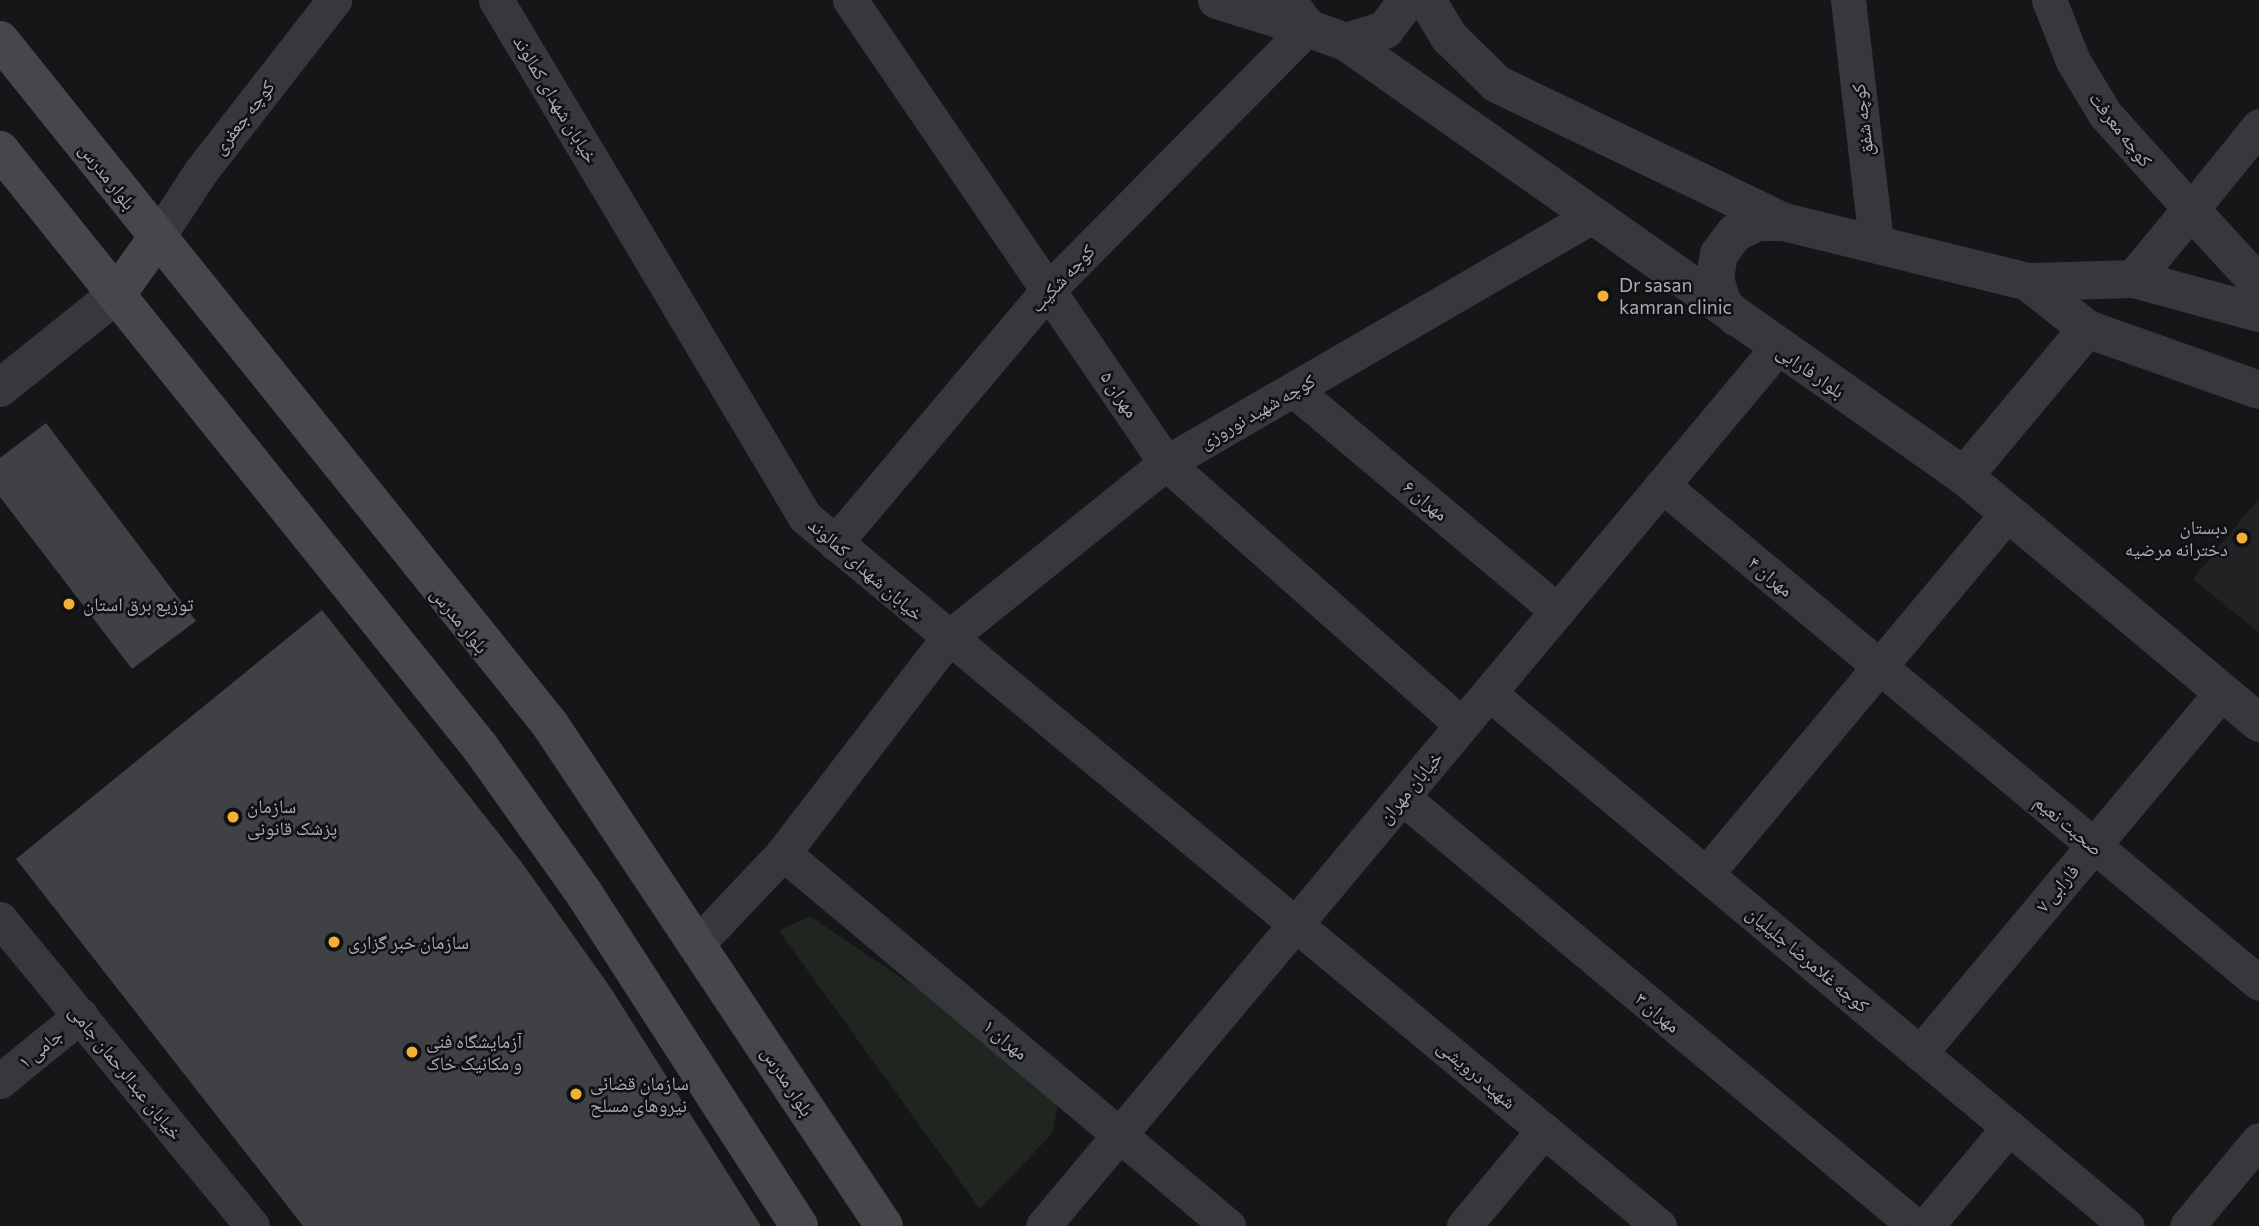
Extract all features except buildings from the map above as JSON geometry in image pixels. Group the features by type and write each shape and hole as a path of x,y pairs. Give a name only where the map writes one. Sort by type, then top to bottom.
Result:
{"main road":[{"name":"بلوار مدرس","path":"0,40 549,723 884,1226"},
{"path":"0,150 480,747 585,895 799,1226"},
{"path":"117,294 157,238"}],"street":[{"name":"کوچه جعفری","path":"157,238 201,171 334,0"},
{"name":"خیابان شهدای کمالوند","path":"496,0 805,517 947,639 1296,923"},
{"name":"مهران ۵","path":"850,0 1166,463 1462,725"},
{"name":"بلوار فارابی","path":"1217,0 1297,14 1346,42 1590,217 1964,476 2259,723"},
{"path":"1346,42 1385,30 1408,0"},
{"path":"1427,0 1449,37 1497,84 1784,222"},
{"name":"کوچه شفق","path":"1848,0 1876,241"},
{"name":"کوچه معرفت","path":"2049,0 2073,61 2105,114 2191,210"},
{"name":"کوچه شکیب","path":"835,543 1049,289 1297,14"},
{"path":"2134,279 2259,126"},
{"path":"2191,210 2259,284"},
{"name":"کوچه شهید نوروزی","path":"698,943 783,853 947,639 1166,463 1590,217"},
{"path":"1741,322 1723,304 1715,279 1719,254 1735,233 1758,222 1784,222 1876,241 2028,282 2134,279 2259,313"},
{"path":"2028,282 2087,329 2259,390"},
{"path":"0,388 117,294"},
{"path":"1964,476 2087,329"},
{"name":"خیابان مهران","path":"1043,1226 1777,348"},
{"name":"مهران ۶","path":"1294,390 1558,611"},
{"name":"مهران ۴","path":"1662,485 1880,666"},
{"path":"1706,874 2008,513"},
{"name":"صحبت نعیم","path":"1880,666 2259,984"},
{"name":"فارابی ۷","path":"1920,1053 2222,692"},
{"name":"کوچه غلامرضا جلیلیان","path":"1489,693 2127,1226"},
{"name":"مهران ۳","path":"1402,797 1914,1226"},
{"name":"مهران ۱","path":"783,853 1228,1226"},
{"name":"خیابان عبدالرحمان جامی","path":"0,919 251,1226"},
{"name":"شهید درویشی","path":"1296,923 1658,1226"},
{"name":"جامی ۱","path":"0,1081 81,1015"},
{"path":"1927,1226 2009,1127"},
{"path":"1464,1226 1544,1130"},
{"path":"2187,1226 2259,1140"}],"shaded area":[{"name":"دبستان دخترانه مرضیه","path":"2259,498 2259,633 2193,579"},
{"path":"810,916 1062,1087 1052,1134 980,1209 779,931"}],"place":[{"name":"Dr sasan kamran clinic","path":"1603,296"},
{"name":"دبستان دخترانه مرضیه","path":"2242,538"},
{"name":"توزیع برق استان","path":"69,604"},
{"name":"سازمان پزشک قانونی","path":"233,817"},
{"name":"سازمان خبر گزاری","path":"334,942"},
{"name":"آزمایشگاه فنی و مکانیک خاک","path":"412,1052"},
{"name":"سازمان قضائی نیروهای مسلح","path":"576,1094"}]}
